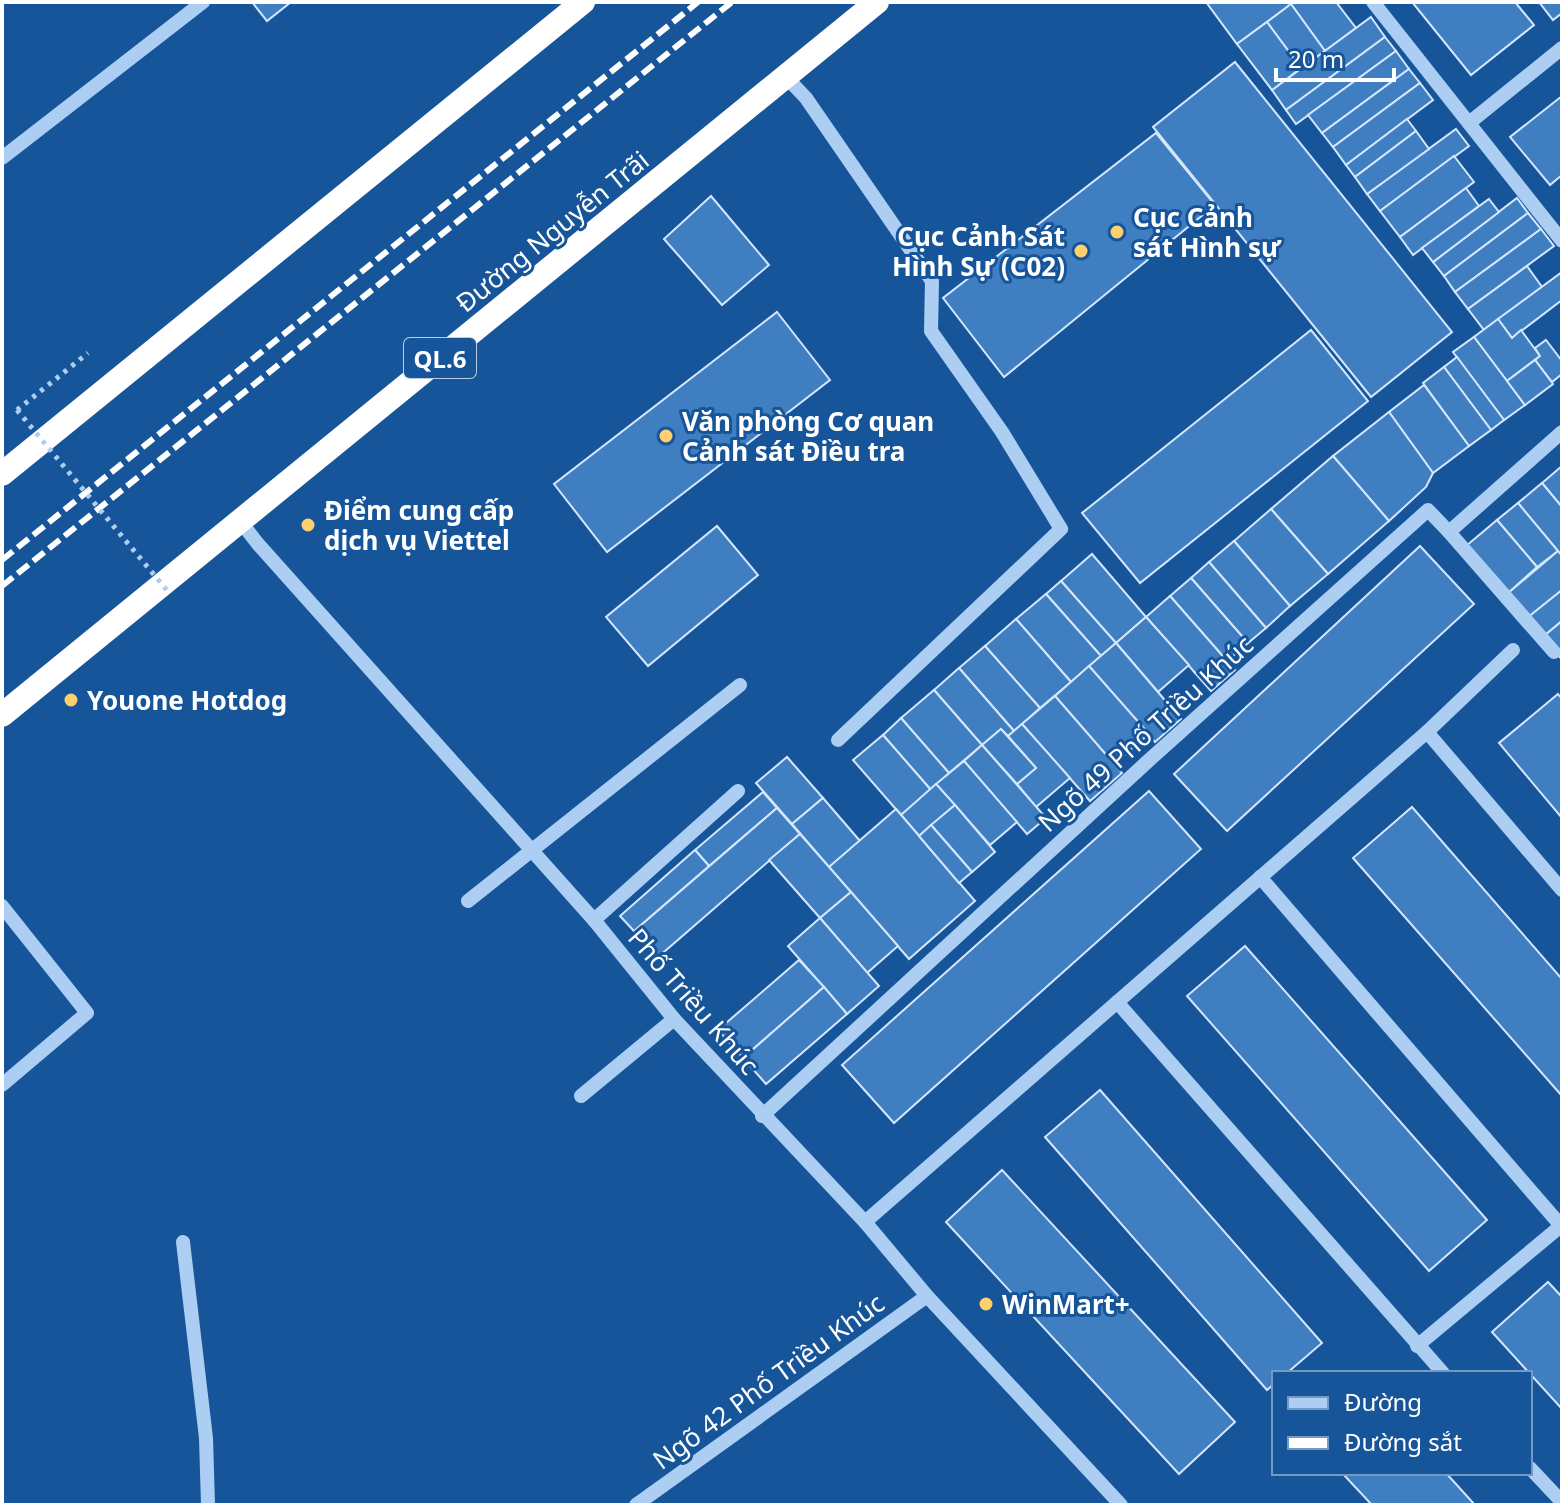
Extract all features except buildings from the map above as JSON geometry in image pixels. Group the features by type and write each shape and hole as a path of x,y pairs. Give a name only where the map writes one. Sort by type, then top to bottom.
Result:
{"highway":[{"path":"2,474 583,2"},
{"name":"Đường Nguyễn Trãi","path":"2,715 877,2"}],"street":[{"path":"2,158 203,2"},
{"path":"1373,2 1562,241"},
{"path":"1469,123 1562,48"},
{"path":"786,77 806,98 932,281 931,331 1002,432 1061,529 838,740"},
{"path":"1554,652 1449,532 1562,432"},
{"name":"Ngõ 49 Phố Triều Khúc","path":"762,1116 1147,762 1428,510 1449,532"},
{"name":"Phố Triều Khúc","path":"240,521 594,920 674,1019 865,1222 927,1296 1121,1505"},
{"path":"865,1222 1427,732 1513,650"},
{"path":"468,901 740,685"},
{"path":"1427,732 1562,890"},
{"path":"594,920 738,791"},
{"path":"1260,877 1562,1226 1417,1346"},
{"path":"2,906 87,1013 2,1085"},
{"path":"1117,1002 1441,1371"},
{"path":"581,1096 674,1019"},
{"path":"183,1242 206,1438 208,1505"},
{"name":"Ngõ 42 Phố Triều Khúc","path":"636,1505 927,1296"},
{"path":"1532,1470 1562,1502"}],"path":[{"path":"88,353 17,410 170,594"}],"railway":[{"path":"2,560 698,2"},
{"path":"2,586 732,2"}],"place":[{"name":"Cục Cảnh sát Hình sự","path":"1117,232"},
{"name":"Cục Cảnh Sát Hình Sự (C02)","path":"1081,251"},
{"name":"Văn phòng Cơ quan Cảnh sát Điều tra","path":"666,436"},
{"name":"Điểm cung cấp dịch vụ Viettel","path":"308,525"},
{"name":"Youone Hotdog","path":"71,700"},
{"name":"WinMart+","path":"986,1304"}]}
